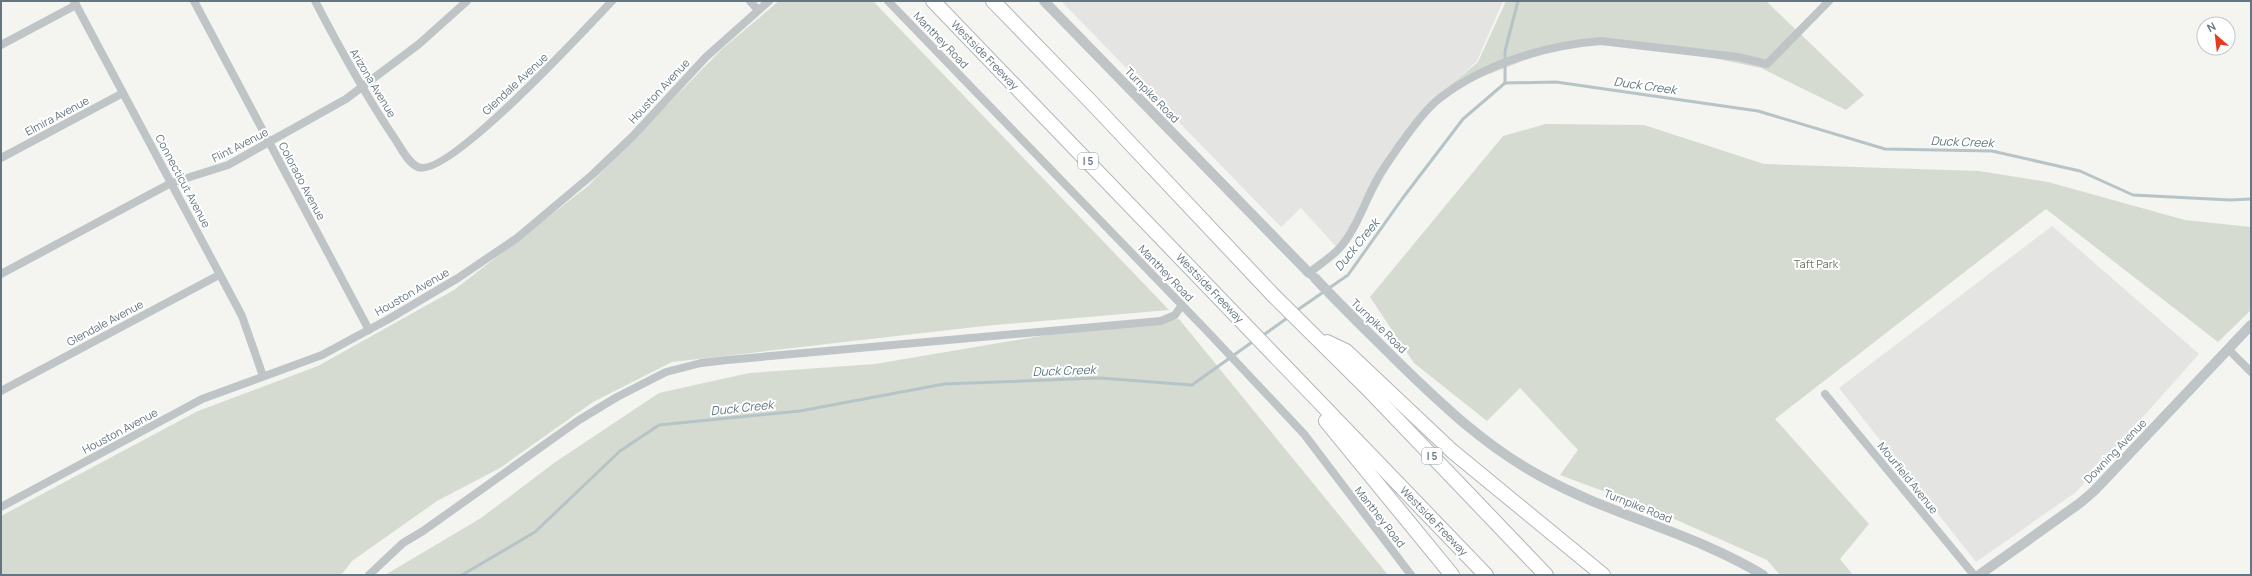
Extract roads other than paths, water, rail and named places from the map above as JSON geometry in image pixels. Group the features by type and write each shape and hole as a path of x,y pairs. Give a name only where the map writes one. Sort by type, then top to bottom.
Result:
{"highway":[{"name":"Westside Freeway","path":"933,1 1486,575"},
{"name":"I 5","path":"993,1 1092,103 1273,295 1317,338 1546,575"},
{"path":"1317,338 1346,351 1452,451 1603,575"},
{"path":"1315,397 1322,416 1452,575"}],"street":[{"name":"Colorado Avenue","path":"194,1 369,330"},
{"name":"Arizona Avenue","path":"315,1 362,88 404,153 413,164 422,168"},
{"name":"Flint Avenue","path":"1,274 171,183 220,169 269,143 362,88 419,44 467,1"},
{"name":"Glendale Avenue","path":"422,168 431,168 446,157 528,89 612,1"},
{"path":"750,1 758,10"},
{"name":"Houston Avenue","path":"1,507 202,400 322,355 369,330 458,278 498,252 551,210 612,156 706,57 769,1"},
{"name":"Manthey Road","path":"888,1 1212,336 1311,442 1411,575"},
{"name":"Turnpike Road","path":"1044,1 1349,315 1435,398 1503,454 1541,477 1575,494 1734,558 1763,575"},
{"path":"1312,276 1344,244 1381,172 1429,109 1440,98 1483,71 1547,50 1582,42 1601,41 1738,57 1767,64 1829,1"},
{"path":"1,45 75,3"},
{"name":"Connecticut Avenue","path":"75,3 242,316 264,376"},
{"name":"Elmira Avenue","path":"1,158 123,93"},
{"name":"Glendale Avenue","path":"1,391 219,275"},
{"path":"369,575 403,543 423,531 579,420 666,372 701,363 727,360 945,339 1161,321 1175,315 1182,305"},
{"name":"Downing Avenue","path":"1979,575 2089,495 2251,325"},
{"path":"2228,349 2251,372"},
{"name":"Mourfield Avenue","path":"1825,394 1974,575"}],"waterway":[{"path":"1505,83 1505,51 1518,1"},
{"name":"Duck Creek","path":"1296,311 1348,275 1402,199 1463,119 1505,83 1556,82 1758,111 1885,149 1992,151 2080,171 2133,195 2230,200 2251,199"},
{"name":"Duck Creek","path":"1262,336 1290,316"},
{"name":"Duck Creek","path":"462,575 535,532 620,451 659,425 800,411 944,384 1100,378 1192,385 1255,340"}],"park label":[{"name":"Taft Park","path":"1816,264"}]}
